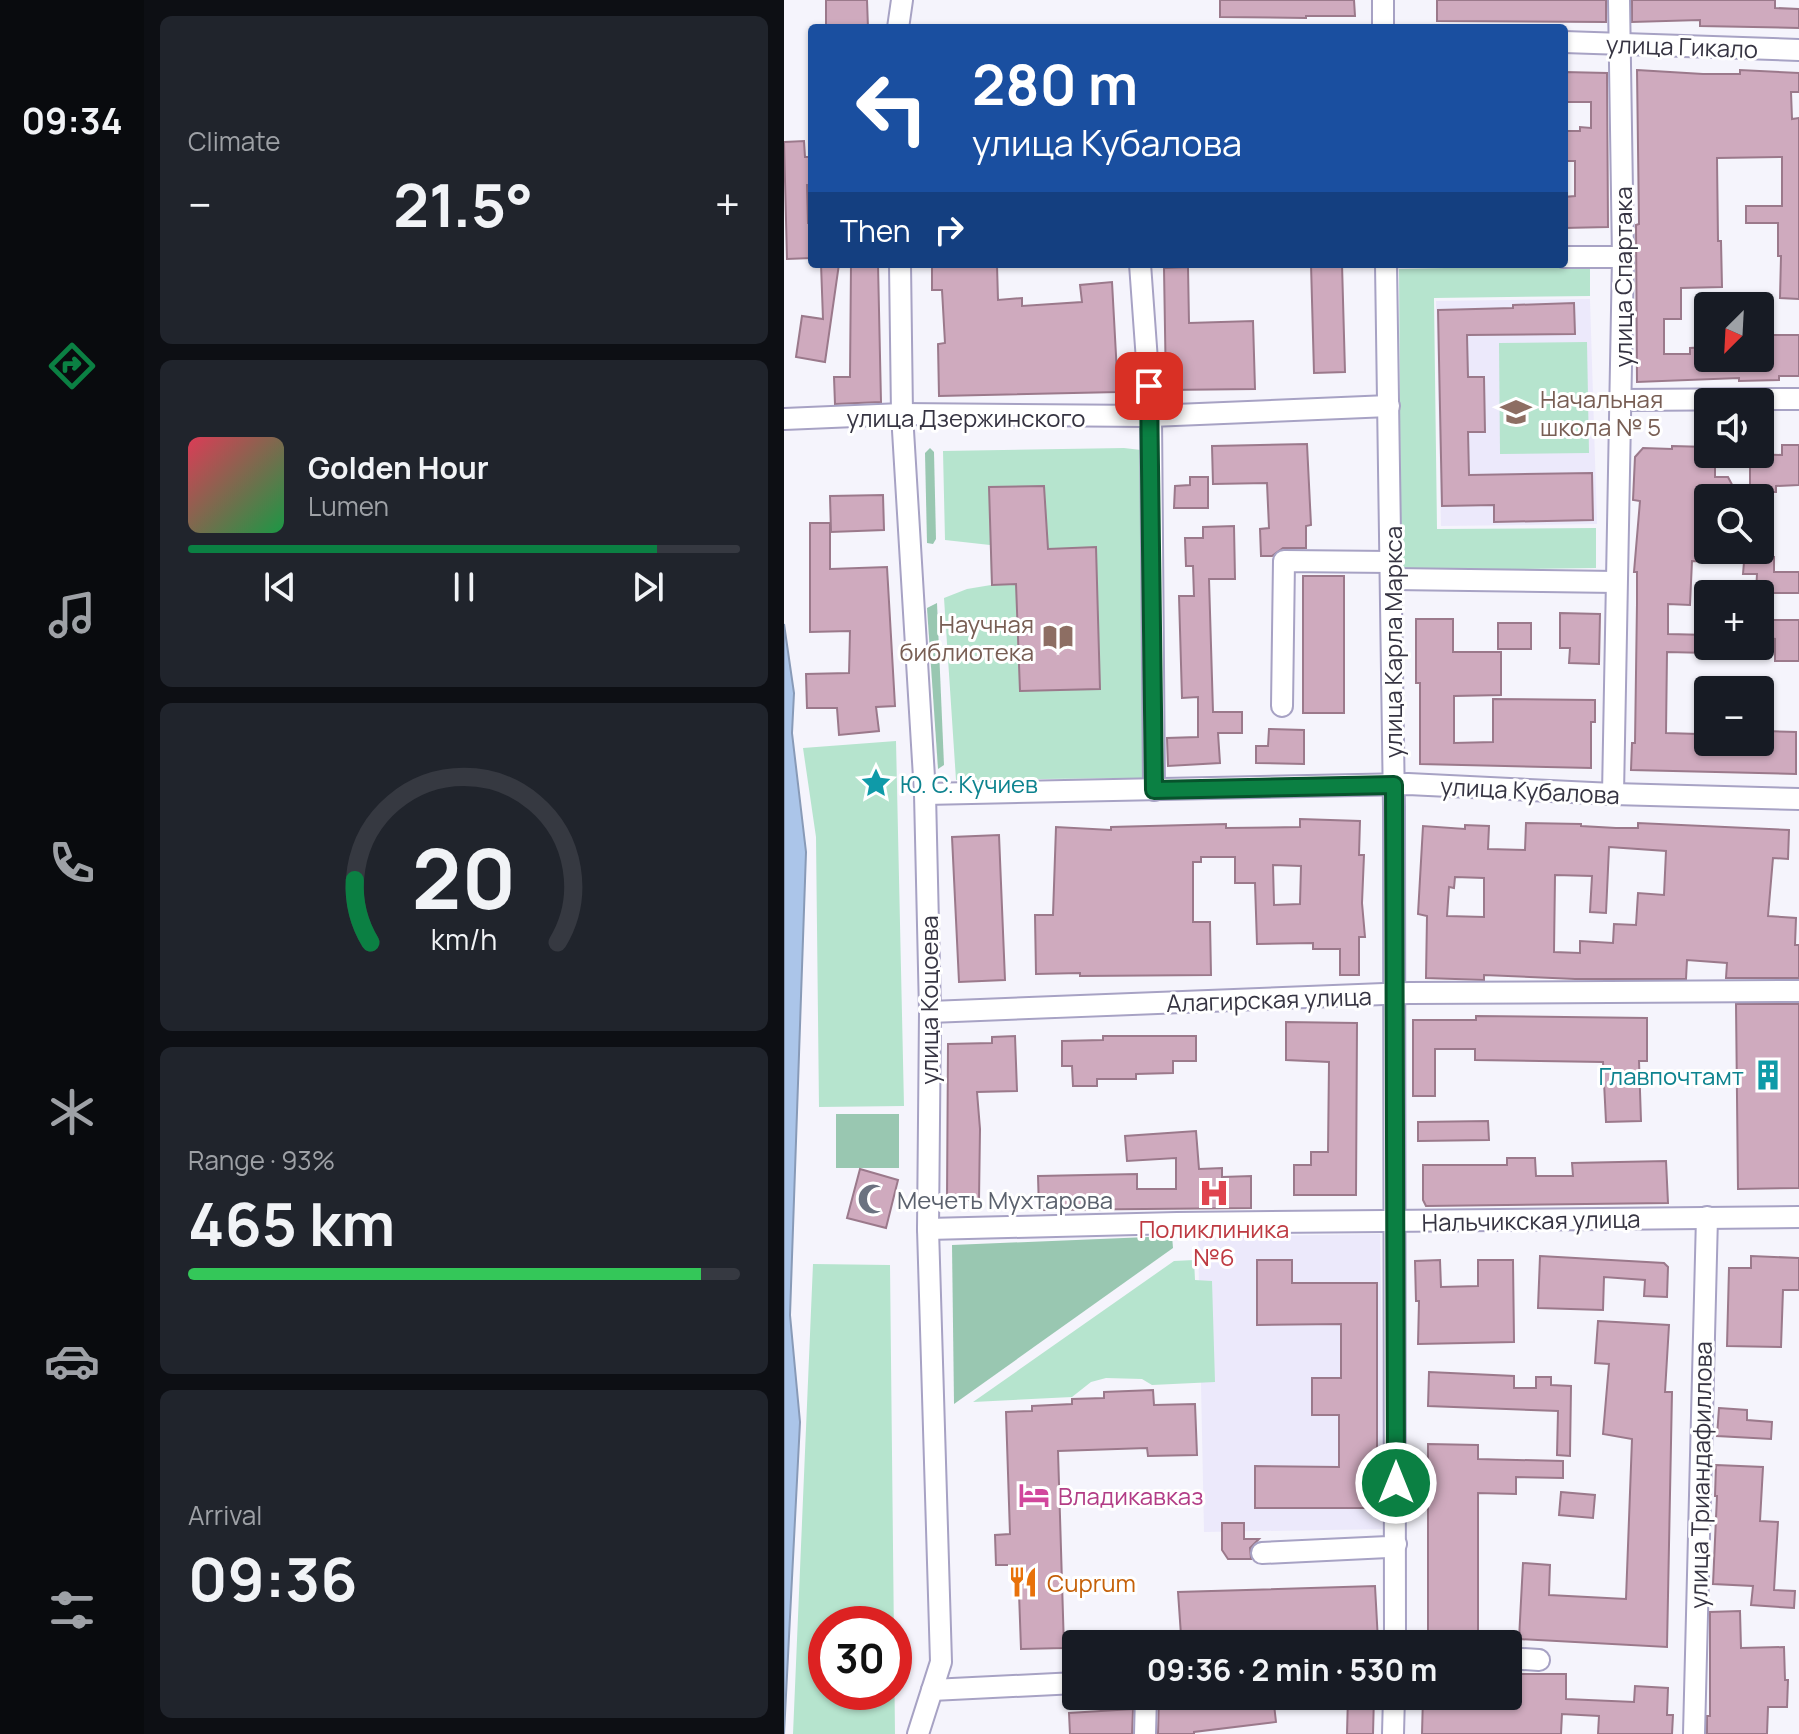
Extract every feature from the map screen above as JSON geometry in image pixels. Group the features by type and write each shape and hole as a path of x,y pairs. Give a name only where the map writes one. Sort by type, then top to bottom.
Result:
{"street":[{"path":"899,24 902,0"},
{"path":"1383,0 1383,24"},
{"name":"улица Спартака","path":"1613,794 1623,257 1619,0"},
{"name":"улица Гикало","path":"1568,42 1799,50"},
{"path":"1568,257 1623,257"},
{"name":"улица Коцоева","path":"900,268 902,414 925,794 930,1012 928,1229 941,1662 918,1734"},
{"path":"1140,268 1151,416 1154,790"},
{"name":"улица Карла Маркса","path":"1386,268 1394,785 1395,1630"},
{"path":"1621,400 1799,399"},
{"name":"улица Дзержинского","path":"784,419 902,414 1151,416 1389,406"},
{"path":"1282,706 1284,561 1392,571 1616,582"},
{"name":"улица Кубалова","path":"925,794 1394,785 1799,799"},
{"name":"Алагирская улица","path":"930,1012 1394,994 1799,991"},
{"name":"улица Триандафиллова","path":"1694,1734 1707,1217"},
{"name":"Нальчикская улица","path":"928,1229 1177,1223 1799,1217"},
{"path":"1262,1553 1388,1547 1396,1544"},
{"path":"1522,1659 1539,1660"},
{"path":"932,1690 1062,1684"},
{"path":"1145,1734 1146,1710"},
{"path":"1393,1734 1394,1710"}],"shaded area":[{"name":"Начальная школа № 5","path":"1590,299 1597,524 1441,526 1436,301"},
{"path":"1380,1234 1385,1529 1204,1532 1198,1237"}],"green space":[{"path":"1568,265 1590,265 1590,296 1434,298 1437,529 1596,528 1596,568 1401,571 1399,269 1568,268"},
{"path":"1587,342 1589,453 1500,454 1499,343"},
{"path":"930,448 934,452 936,539 933,544 927,543 925,453"},
{"path":"1141,450 1144,778 956,780 944,598 967,589 991,585 990,545 945,540 943,451"},
{"path":"937,603 944,765 938,769 927,608"},
{"path":"896,741 904,1106 819,1107 816,837 803,748"},
{"path":"836,1114 899,1114 899,1168 836,1168"},
{"path":"1172,1236 1173,1248 954,1404 952,1245"},
{"path":"1194,1260 1195,1280 1212,1281 1215,1382 1152,1385 1142,1379 1106,1378 1091,1382 1072,1397 973,1402 1174,1261"},
{"path":"813,1264 890,1265 894,1606 808,1606 808,1710 895,1710 895,1734 793,1734"}],"water":[{"path":"784,624 794,693 792,733 806,852 790,1315 800,1422 784,1734"}],"building":[{"path":"826,0 867,0 868,24 826,24"},
{"path":"1220,0 1354,0 1355,16 1220,17"},
{"path":"1437,0 1606,0 1606,22 1437,21"},
{"path":"1632,0 1775,0 1775,8 1799,9 1799,28 1700,26 1700,20 1632,22"},
{"path":"1637,70 1703,74 1740,74 1740,70 1799,73 1799,92 1791,92 1792,119 1799,118 1799,299 1780,298 1778,223 1746,223 1746,206 1782,206 1782,157 1717,158 1722,287 1681,288 1681,319 1664,319 1664,354 1690,354 1690,348 1694,348 1694,372 1774,372 1774,335 1799,335 1799,376 1779,376 1779,380 1739,381 1739,378 1637,382 1636,225 1639,224"},
{"path":"1568,72 1607,73 1608,227 1568,228 1568,197 1575,196 1575,161 1568,161 1568,131 1580,131 1580,127 1591,128 1591,102 1568,102"},
{"path":"804,141 805,157 808,157 808,258 787,259 784,142"},
{"path":"821,268 838,268 825,362 796,357 802,316 823,319"},
{"path":"851,268 878,268 881,402 835,404 834,377 850,377"},
{"path":"932,268 997,268 998,300 1022,298 1022,306 1082,302 1080,285 1112,282 1118,392 939,396 938,344 945,343 942,290 932,290"},
{"path":"1164,268 1188,268 1189,323 1253,321 1255,389 1166,390"},
{"path":"1311,268 1342,268 1345,372 1314,373"},
{"path":"1574,303 1575,334 1467,335 1468,377 1484,377 1485,432 1468,432 1469,475 1592,473 1593,520 1494,522 1494,505 1442,506 1438,310"},
{"path":"1307,444 1311,525 1306,526 1306,548 1283,548 1272,556 1261,556 1260,529 1269,528 1267,483 1213,484 1212,446"},
{"path":"1782,445 1799,445 1799,485 1776,486 1774,492 1774,484 1750,484 1750,468 1774,468 1774,455 1782,455"},
{"path":"1672,446 1694,447 1694,468 1715,468 1715,477 1728,477 1732,484 1694,484 1694,561 1690,605 1668,604 1668,634 1694,635 1694,653 1667,652 1666,733 1694,734 1694,756 1774,756 1774,731 1796,732 1796,774 1631,770 1632,743 1635,743 1637,572 1634,572 1640,501 1633,500 1635,457 1643,448 1672,449"},
{"path":"1190,477 1208,477 1208,508 1174,508 1175,486 1190,485"},
{"name":"Научная библиотека","path":"1044,486 1048,549 1096,547 1100,689 1020,691 1016,584 992,585 989,487"},
{"path":"883,495 884,530 831,532 830,496"},
{"path":"810,523 830,523 830,569 887,567 895,706 876,707 879,731 839,735 837,708 807,708 806,674 849,673 850,631 810,632"},
{"path":"1234,526 1235,579 1209,579 1213,712 1242,712 1242,733 1218,733 1220,763 1168,766 1167,738 1198,737 1198,697 1182,698 1179,596 1194,596 1193,566 1186,566 1185,538 1203,538 1203,527"},
{"path":"1744,564 1774,564 1774,572 1799,572 1799,593 1774,593 1774,580 1757,580 1757,574 1743,574"},
{"path":"1303,576 1344,576 1344,713 1303,713"},
{"path":"1560,613 1600,614 1599,664 1569,663 1570,648 1560,648"},
{"path":"1416,619 1453,619 1453,652 1501,652 1501,695 1454,696 1454,743 1493,742 1493,699 1595,700 1595,722 1591,722 1591,768 1420,764"},
{"path":"1774,620 1799,620 1799,661 1775,661"},
{"path":"1498,623 1531,623 1531,649 1498,649"},
{"path":"1269,729 1304,730 1304,764 1256,763 1256,746 1268,746"},
{"path":"1300,819 1360,821 1359,855 1364,855 1362,903 1365,937 1359,937 1359,975 1340,975 1340,949 1313,949 1313,943 1257,944 1255,883 1235,883 1235,857 1201,857 1201,862 1193,862 1193,922 1210,922 1211,975 1036,974 1035,915 1053,915 1056,827 1111,830 1111,827 1226,824 1226,828 1300,827","holes":["1273,865 1301,866 1300,904 1274,905"]},
{"path":"1526,823 1638,828 1638,823 1789,830 1788,859 1773,858 1768,916 1796,918 1799,978 1726,978 1727,963 1687,960 1686,979 1484,975 1484,980 1426,978 1427,916 1418,914 1423,826 1465,829 1465,825 1489,826 1488,849 1525,850","holes":["1609,847 1666,851 1664,895 1638,893 1636,925 1614,924 1613,943 1580,941 1580,953 1554,952 1555,875 1592,876 1590,912 1606,913","1455,877 1484,878 1484,917 1447,916 1449,887 1454,888"]},
{"path":"999,835 1005,980 959,982 952,837"},
{"name":"Главпочтамт","path":"1736,1004 1799,1004 1799,1188 1738,1189"},
{"path":"1476,1016 1647,1018 1647,1061 1639,1061 1641,1121 1606,1122 1603,1062 1475,1060 1475,1049 1435,1049 1435,1096 1413,1096 1413,1020 1476,1020"},
{"path":"1286,1022 1357,1023 1356,1195 1294,1195 1294,1165 1311,1165 1311,1152 1328,1152 1329,1062 1286,1060"},
{"path":"1015,1036 1017,1091 977,1092 979,1200 947,1200 948,1044 992,1043 992,1037"},
{"path":"1103,1036 1196,1036 1196,1061 1173,1061 1173,1073 1136,1074 1136,1079 1097,1079 1097,1086 1073,1086 1072,1066 1062,1066 1062,1041 1103,1040"},
{"path":"1488,1121 1489,1140 1418,1141 1418,1122"},
{"path":"1196,1131 1199,1169 1222,1168 1222,1177 1251,1176 1251,1208 1039,1210 1038,1176 1137,1174 1137,1189 1176,1189 1176,1158 1127,1161 1125,1136"},
{"path":"1507,1158 1535,1158 1536,1176 1573,1176 1572,1163 1666,1161 1668,1203 1426,1206 1423,1200 1423,1165 1507,1165"},
{"name":"Мечеть Мухтарова","path":"860,1169 898,1180 886,1228 847,1218"},
{"path":"1540,1256 1664,1263 1668,1267 1667,1297 1644,1296 1645,1280 1604,1277 1603,1310 1538,1308"},
{"path":"1751,1256 1799,1258 1799,1290 1783,1290 1781,1347 1727,1346 1729,1268 1751,1268"},
{"path":"1257,1260 1292,1260 1292,1283 1377,1283 1377,1508 1255,1508 1255,1466 1339,1467 1339,1415 1312,1415 1312,1378 1341,1378 1341,1324 1257,1325"},
{"path":"1440,1260 1441,1287 1478,1286 1478,1260 1513,1260 1514,1342 1418,1344 1419,1301 1416,1301 1415,1261"},
{"path":"1598,1321 1669,1325 1665,1392 1672,1392 1667,1647 1522,1639 1522,1630 1519,1630 1523,1563 1550,1565 1549,1595 1626,1599 1632,1439 1603,1434 1609,1364 1595,1363"},
{"path":"1429,1372 1514,1376 1514,1388 1536,1388 1536,1377 1551,1377 1551,1385 1571,1386 1570,1456 1557,1455 1558,1411 1428,1406"},
{"name":"Владикавказ","path":"1153,1390 1154,1405 1195,1404 1197,1455 1148,1456 1147,1448 1058,1451 1062,1648 1021,1649 1018,1565 996,1565 995,1535 1010,1534 1006,1412 1032,1411 1032,1406 1072,1404 1072,1399 1104,1398 1104,1392"},
{"path":"1719,1408 1747,1410 1747,1420 1772,1422 1771,1439 1717,1436"},
{"path":"1428,1444 1478,1445 1478,1459 1563,1461 1563,1478 1516,1477 1516,1494 1478,1493 1478,1630 1428,1630"},
{"path":"1716,1465 1763,1467 1760,1521 1778,1522 1774,1590 1795,1591 1794,1608 1751,1605 1753,1586 1713,1584"},
{"path":"1561,1492 1595,1495 1593,1518 1559,1515"},
{"path":"1222,1523 1244,1523 1244,1539 1259,1539 1250,1548 1251,1559 1228,1559 1222,1550"},
{"path":"1375,1586 1377,1630 1181,1630 1178,1592"},
{"path":"1740,1611 1741,1648 1784,1647 1787,1707 1768,1707 1767,1734 1707,1734 1707,1716 1710,1716 1710,1612"},
{"path":"1522,1674 1566,1674 1566,1699 1634,1702 1635,1686 1668,1688 1667,1715 1673,1715 1672,1734 1598,1734 1599,1716 1562,1714 1561,1734 1422,1734 1423,1710 1522,1710"},
{"path":"1133,1710 1132,1734 1070,1734 1069,1713"},
{"path":"1159,1710 1275,1710 1276,1722 1194,1734 1158,1734"},
{"path":"1348,1710 1374,1710 1373,1734 1347,1734"}],"place":[{"name":"Начальная школа № 5","path":"1516,412"},
{"name":"Научная библиотека","path":"1058,637"},
{"name":"Ю. С. Кучиев","path":"876,783"},
{"name":"Главпочтамт","path":"1768,1075"},
{"name":"Поликлиника №6","path":"1214,1193"},
{"name":"Мечеть Мухтарова","path":"873,1199"},
{"name":"Владикавказ","path":"1034,1495"},
{"name":"Cuprum","path":"1023,1582"}],"route":[{"path":"1149,386 1154,790 1394,785 1396,1483"}]}
